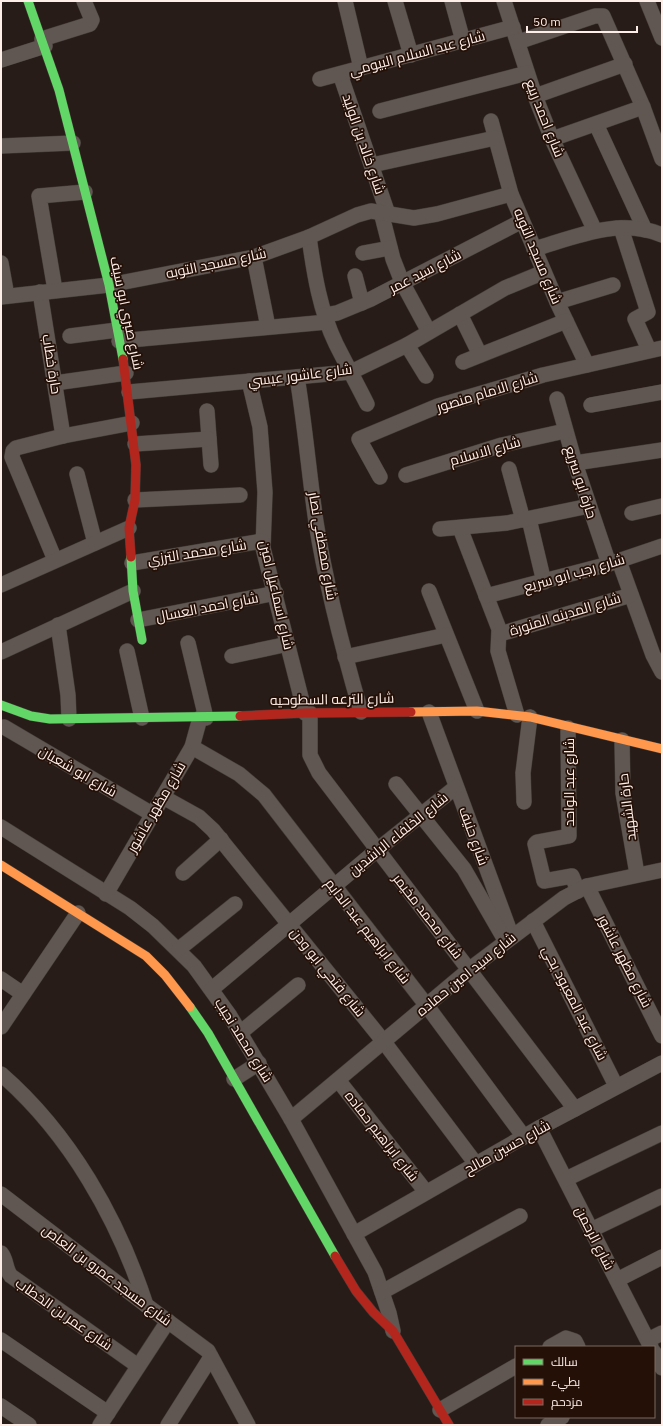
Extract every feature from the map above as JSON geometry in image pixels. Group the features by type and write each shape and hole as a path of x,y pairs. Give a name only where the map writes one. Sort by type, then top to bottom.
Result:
{"street":[{"name":"شارع صبري ابو سيف","path":"28,1 59,90 86,192 109,284 126,373 135,444 136,465 134,500 130,528 133,591 142,640"},
{"path":"1,60 90,24 92,20 84,1"},
{"path":"345,1 361,68"},
{"path":"395,1 411,55"},
{"path":"452,1 464,41"},
{"name":"شارع احمد ربيع","path":"504,1 527,73 552,139 595,231"},
{"path":"647,1 662,38"},
{"path":"518,42 595,16 603,16 643,107 662,159"},
{"name":"شارع عبد السلام البيومي","path":"320,79 513,27"},
{"path":"535,96 625,64"},
{"path":"380,111 527,73"},
{"name":"شارع خالد بن الوليد","path":"340,74 372,165 384,213 390,248 402,282 430,332"},
{"path":"552,139 643,107"},
{"name":"شارع مسجد التوبه","path":"491,121 511,194 557,302 587,365"},
{"path":"596,124 645,230"},
{"path":"372,165 495,138"},
{"path":"1,146 73,143"},
{"path":"55,290 39,195 86,192"},
{"name":"شارع مسجد التوبه","path":"4,297 109,284 254,257 309,238 357,215 371,211 414,218 511,194"},
{"name":"شارع سيد عمر","path":"70,336 118,336 268,327 326,318 362,303 522,221"},
{"path":"621,228 648,312 635,318 656,349"},
{"path":"534,249 595,231 621,228 645,230 662,235"},
{"path":"309,238 315,277 326,318 335,343 367,404"},
{"path":"363,253 390,248"},
{"path":"254,257 268,327"},
{"path":"1,263 4,297"},
{"name":"شارع عاشور عيسي","path":"129,392 351,372 407,345 505,288 544,272"},
{"path":"355,276 362,303"},
{"path":"557,302 613,285"},
{"name":"حارة خطاب","path":"40,292 63,436"},
{"path":"460,314 480,355"},
{"path":"463,362 566,321"},
{"path":"407,345 426,376"},
{"name":"شارع الامام منصور","path":"380,477 359,439 438,406 543,375 656,349"},
{"path":"55,383 126,373"},
{"name":"شارع مصطفي نصار","path":"296,377 305,422 320,543 345,657 361,712"},
{"name":"شارع اسماعيل امين","path":"250,381 259,417 261,435 265,492 262,541 288,644 308,713"},
{"path":"592,405 662,392"},
{"name":"حارة ابو سريع","path":"557,399 565,431 589,506 614,562 631,594 653,655 662,672"},
{"path":"207,411 211,465"},
{"path":"55,560 12,455 13,451 16,448 63,436 132,423"},
{"name":"شارع الاسلام","path":"406,475 502,445 565,431"},
{"path":"135,444 209,439"},
{"path":"575,463 662,450"},
{"path":"509,470 526,519 544,582"},
{"path":"77,474 95,544"},
{"path":"134,500 240,495"},
{"path":"440,529 507,524 589,506"},
{"path":"632,513 662,506"},
{"path":"1,585 130,528"},
{"path":"460,528 500,634 498,651 523,716 524,802"},
{"name":"شارع محمد الترزي","path":"132,563 262,541"},
{"name":"شارع رجب ابو سريع","path":"486,596 544,582 614,562 662,546"},
{"path":"1,652 133,591"},
{"path":"429,591 477,712"},
{"name":"شارع احمد العسال","path":"138,620 276,593"},
{"name":"شارع المدينه المنورة","path":"500,634 631,594"},
{"path":"58,625 68,688 69,719"},
{"path":"345,657 446,635"},
{"path":"188,642 203,718"},
{"path":"232,656 288,644"},
{"path":"127,651 142,718"},
{"path":"3,730 7,708"},
{"name":"شارع الترعه السطوحيه","path":"7,708 44,718 69,719 203,718 361,712 477,712 523,716 568,728 662,749"},
{"name":"شارع حنيف","path":"429,712 508,939"},
{"name":"شارع محمد مخيمر","path":"308,713 310,755 313,764 575,1109"},
{"name":"شارع مظهر عاشور","path":"106,894 192,747 203,718"},
{"name":"شارع عبد الواحد","path":"568,728 569,836 537,842 534,844 544,881 572,876 582,888"},
{"name":"شارع ابو شعبان","path":"3,730 152,814"},
{"name":"حارة الشهيد","path":"622,740 623,798 637,874"},
{"name":"شارع ابراهيم عبد الدايم","path":"192,747 239,774 254,785 264,795 427,1006 524,1137"},
{"path":"396,784 451,851 508,939"},
{"name":"شارع الخلفاء الراشدين","path":"212,989 377,850 456,787"},
{"name":"شارع فتحي ابو ودن","path":"163,797 199,817 221,839 384,1042 476,1164"},
{"name":"شارع محمد نجيب","path":"1,827 153,926 179,949 212,989 259,1064 291,1119 375,1272 393,1331"},
{"path":"183,873 221,839"},
{"name":"شارع محمد نجيب","path":"1,865 146,956 165,975 182,996 208,1033 346,1274 374,1312 393,1331 449,1425"},
{"name":"شارع سيد امين حماده","path":"291,1119 470,969 564,898 582,888 637,874 660,875"},
{"name":"شارع مظهر عاشور","path":"582,888 662,1036"},
{"path":"179,949 235,904"},
{"path":"1,1027 78,913"},
{"name":"شارع عبد المعبود يحي","path":"533,921 616,1086"},
{"path":"1,979 23,994"},
{"path":"240,1033 298,985"},
{"name":"شارع حسين صالح","path":"354,1234 539,1128 662,1062"},
{"path":"234,1079 259,1064"},
{"path":"1,1074 38,1112 68,1149 94,1189 117,1231 136,1274 146,1305"},
{"name":"شارع ابراهيم حماده","path":"338,1080 426,1192"},
{"name":"شارع الرحمن","path":"539,1128 651,1346"},
{"path":"566,1179 662,1133"},
{"name":"شارع مسجد عمرو بن العاص","path":"1,1194 208,1351 248,1425"},
{"path":"592,1230 662,1196"},
{"path":"382,1292 520,1216"},
{"name":"شارع عمر بن الخطاب","path":"1,1253 5,1259 7,1271 11,1276 138,1366"},
{"path":"617,1280 662,1257"},
{"path":"1,1340 104,1419 168,1321"},
{"path":"651,1346 662,1333"},
{"path":"552,1346 566,1338 572,1339 577,1346"},
{"name":"شارع الرحمن","path":"655,1354 662,1368"},
{"path":"168,1425 211,1357"},
{"path":"440,1410 515,1367"},
{"path":"1,1406 29,1425"},
{"path":"548,1425 560,1418"}],"traffic: fast":[{"path":"28,1 59,90 109,285 123,359"},
{"path":"131,557 133,591 142,640"},
{"path":"1,705 31,716 50,719 240,716"},
{"path":"190,1007 208,1033 335,1256"}],"traffic: slow":[{"path":"411,712 477,711 530,717 662,749"},
{"path":"1,865 146,956 165,975 190,1007"}],"traffic: jam":[{"path":"123,359 136,465 135,500 129,528 131,557"},
{"path":"240,716 305,713 411,712"},
{"path":"335,1256 356,1291 373,1312 393,1331 449,1425"}]}
